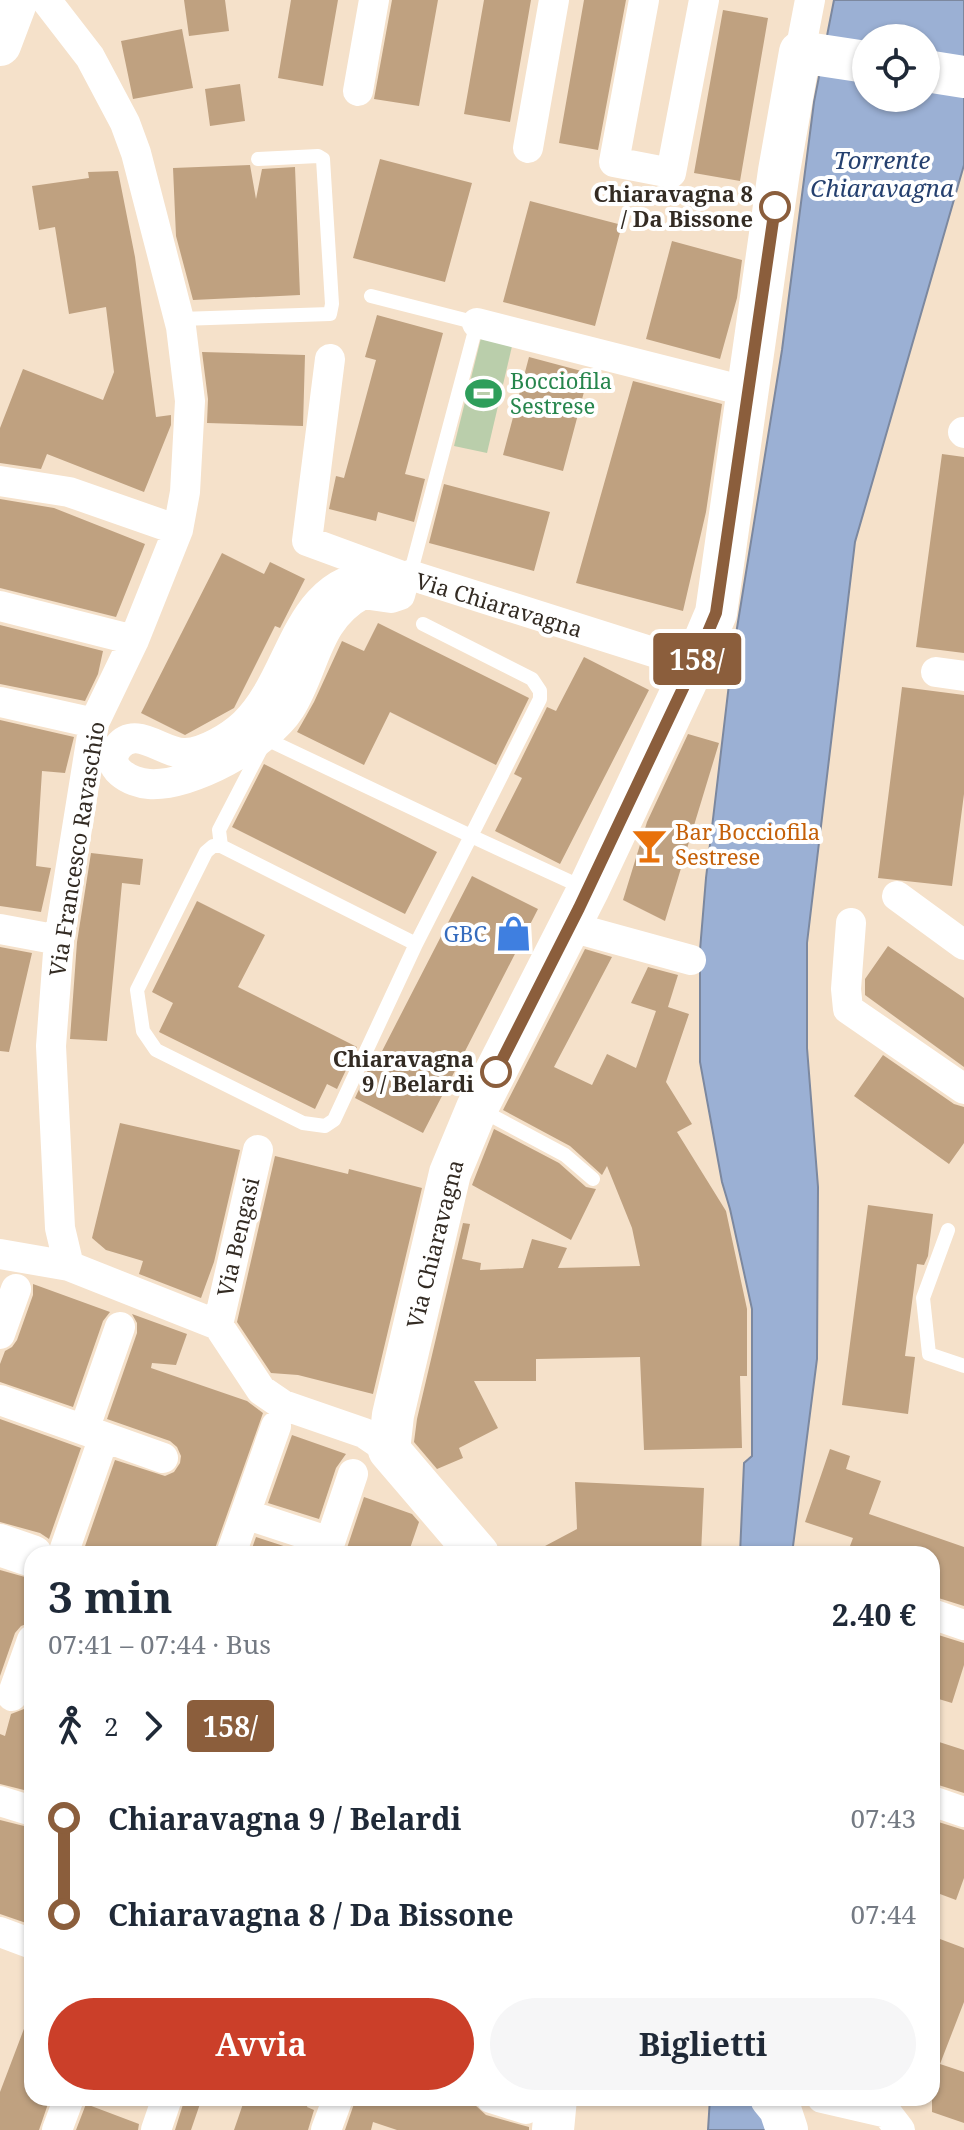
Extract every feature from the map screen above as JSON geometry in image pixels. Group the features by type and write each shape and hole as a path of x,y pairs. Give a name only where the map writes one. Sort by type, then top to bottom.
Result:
{"main road":[{"path":"0,45 17,0"},
{"path":"808,54 852,60"},
{"name":"Via Chiaravagna","path":"389,1450 393,1415 450,1173 477,1108 579,908 716,613 779,171 808,54"},
{"path":"940,73 964,77"},
{"path":"389,1450 471,1546"},
{"path":"0,1545 24,1553"}],"street":[{"name":"Via Francesco Ravaschio","path":"46,0 90,57 125,123 136,153 180,319 190,401 185,492 178,530 134,640 94,723 59,940 51,1046 60,1228 69,1266"},
{"path":"358,91 374,0"},
{"path":"528,148 554,0"},
{"path":"644,0 614,162 671,173 704,0"},
{"name":"Via Chiaravagna","path":"807,1 808,54"},
{"path":"477,323 749,392"},
{"name":"Via Chiaravagna","path":"330,359 307,541 408,576 694,665"},
{"path":"0,481 69,492 178,530"},
{"path":"370,575 408,576 400,595 391,598 363,594 342,608 323,635 289,710 264,739 210,769 176,782 148,784 124,777 113,760 117,748 128,739 144,738 174,753 189,754 227,737 244,724 259,707 309,613 328,593 351,579 370,575"},
{"path":"0,606 134,640"},
{"path":"0,702 94,723"},
{"path":"897,896 964,942"},
{"path":"579,908 691,960"},
{"path":"851,923 846,989 848,1009 964,1089"},
{"path":"0,929 59,940"},
{"name":"Via Bengasi","path":"218,1325 258,1150"},
{"path":"0,1254 69,1266 218,1325 261,1390 283,1405 364,1433 389,1450"},
{"path":"0,1334 16,1289"},
{"path":"65,1546 120,1327"},
{"path":"0,1400 163,1458"},
{"path":"234,1546 276,1426"},
{"path":"329,1546 353,1474"},
{"path":"245,1514 323,1546"},
{"path":"940,1617 964,1625"},
{"path":"15,1696 24,1666"},
{"path":"0,1801 24,1808"},
{"path":"940,1804 964,1812"},
{"path":"0,1932 24,1941"},
{"path":"57,2130 66,2106"},
{"path":"156,2130 164,2106"},
{"path":"326,2130 335,2106"},
{"path":"519,2106 544,2113"},
{"path":"857,2106 887,2113 900,2130"}],"lane":[{"path":"180,319 330,314 332,304 323,159 318,156 258,159"},
{"path":"371,296 477,323 408,576"},
{"path":"416,944 221,846 213,846 206,852 137,990 143,1031 156,1050 303,1123 325,1126 334,1120 416,944 540,699 540,691 532,679 423,624"},
{"path":"221,846 219,830 264,739 471,836 579,908"},
{"path":"477,1108 565,1155 593,1179"},
{"path":"948,1230 923,1298 929,1354 964,1366"}],"green space":[{"name":"Bocciofila Sestrese","path":"482,334 513,342 487,453 454,446"}],"water":[{"name":"Torrente Chiaravagna","path":"834,0 964,0 964,165 855,542 807,943 807,1048 818,1187 817,1359 793,1546 740,1546 744,1463 752,1456 752,1309 722,1182 700,1062 700,950 732,659 782,350 814,102"},
{"path":"710,2106 775,2106 776,2130 708,2130"}],"building":[{"path":"184,0 225,0 229,31 189,36"},
{"path":"291,0 338,0 323,86 278,78"},
{"path":"392,0 438,0 419,106 374,99"},
{"path":"484,0 531,0 510,122 464,114"},
{"path":"584,0 626,0 598,150 559,143"},
{"path":"723,10 768,18 740,181 694,173"},
{"path":"182,29 193,88 133,99 121,41"},
{"path":"240,84 245,121 210,126 205,89"},
{"path":"380,159 472,183 445,282 353,258"},
{"path":"250,165 256,199 262,169 295,167 300,295 193,300 176,236 173,168"},
{"path":"118,171 135,257 156,417 171,415 171,425 144,492 47,454 41,469 0,463 0,428 23,369 103,400 114,372 106,307 69,314 55,227 39,230 32,186 89,178 88,172"},
{"path":"530,201 622,225 595,326 503,302"},
{"path":"672,241 742,260 737,298 720,359 646,339"},
{"path":"377,315 443,333 405,474 425,479 414,522 378,512 376,521 329,509 336,476 344,478 376,360 365,357"},
{"path":"202,352 305,355 303,426 207,423 208,399"},
{"path":"529,357 589,373 563,471 503,455"},
{"path":"633,381 722,404 706,512 683,611 576,583"},
{"path":"942,454 964,457 964,653 916,647"},
{"path":"444,484 550,512 534,571 429,543"},
{"path":"0,499 54,508 145,544 116,617 0,588"},
{"path":"222,553 264,574 270,562 305,579 280,628 275,626 234,708 185,735 141,713"},
{"path":"378,623 529,698 496,765 390,712 364,765 297,732 342,641 364,651"},
{"path":"0,625 103,651 98,674 85,701 0,684"},
{"path":"584,657 649,690 560,864 495,831 522,778 514,774 547,707 556,711"},
{"path":"902,687 964,695 964,794 952,886 878,878"},
{"path":"0,720 74,737 65,773 42,771 36,866 51,868 41,912 0,906"},
{"path":"688,734 719,743 665,921 623,900 647,822"},
{"path":"264,764 437,852 405,914 232,827"},
{"path":"91,853 143,859 140,885 122,883 107,1041 70,1039 77,942"},
{"path":"472,876 538,909 423,1133 355,1098"},
{"path":"197,901 265,935 238,987 357,1047 337,1089 327,1084 315,1109 159,1032 173,1003 152,992"},
{"path":"888,946 964,998 964,1067 865,995 865,979"},
{"path":"0,947 32,953 9,1052 0,1051"},
{"path":"585,949 612,957 554,1067 592,1085 607,1054 636,1068 656,1011 631,1003 648,967 678,975 668,1007 689,1014 666,1082 692,1124 677,1132 726,1211 747,1309 747,1376 740,1376 742,1448 644,1450 640,1357 536,1359 536,1381 474,1381 498,1428 459,1448 463,1458 437,1469 414,1442 463,1223 470,1224 462,1259 481,1263 480,1270 523,1268 532,1239 567,1248 558,1268 640,1266 632,1228 607,1166 602,1175 570,1146 503,1110"},
{"path":"883,1055 954,1104 964,1107 964,1143 949,1164 854,1096"},
{"path":"120,1123 240,1150 214,1262 201,1298 139,1274 143,1261 106,1250 92,1238"},
{"path":"494,1129 559,1163 586,1187 596,1189 571,1240 472,1185"},
{"path":"275,1156 348,1174 349,1169 422,1188 373,1394 298,1375 271,1373 237,1322"},
{"path":"868,1205 933,1214 928,1256 924,1265 917,1264 905,1356 915,1357 908,1414 842,1405"},
{"path":"33,1284 110,1312 103,1321 73,1407 0,1382 0,1364 5,1351 17,1340 33,1295"},
{"path":"132,1314 187,1334 176,1365 152,1363 151,1368 247,1401 263,1413 216,1546 85,1546 115,1460 165,1476 174,1472 180,1463 177,1447 170,1441 107,1419 137,1333 137,1323"},
{"path":"0,1419 81,1448 49,1539 40,1533 0,1522"},
{"path":"292,1435 346,1454 336,1468 319,1519 268,1503"},
{"path":"830,1449 850,1456 846,1469 881,1481 869,1514 964,1547 964,1606 940,1598 940,1546 850,1546 853,1538 805,1522"},
{"path":"575,1482 704,1488 701,1546 545,1546 577,1529"},
{"path":"364,1497 412,1514 419,1522 411,1546 348,1546"},
{"path":"256,1537 284,1546 253,1546"},
{"path":"0,1570 24,1577 24,1625 15,1633 0,1676"},
{"path":"940,1636 964,1643 964,1665 952,1703 940,1699"},
{"path":"24,1709 24,1790 0,1784 0,1734 5,1736 11,1714"},
{"path":"940,1742 964,1750 964,1793 940,1786"},
{"path":"0,1820 24,1826 24,1922 0,1914"},
{"path":"940,1822 964,1830 964,1878 956,1900 940,1894"},
{"path":"940,1939 964,1948 964,2002 940,2064"},
{"path":"24,2029 24,2106 47,2106 39,2130 0,2130 0,2092"},
{"path":"940,2064 964,2072 964,2123 932,2112 932,2106 940,2106"},
{"path":"85,2106 139,2124 138,2130 76,2130"},
{"path":"182,2106 199,2106 191,2130 175,2130"},
{"path":"242,2106 307,2106 314,2110 308,2130 234,2130"},
{"path":"353,2106 476,2106 486,2115 529,2127 529,2130 397,2130 373,2122 371,2130 345,2130"}],"bus line":[{"name":"158/","path":"496,1072 562,946 716,613 775,207"}],"place":[{"name":"Chiaravagna 8 / Da Bissone","path":"775,207"},
{"name":"Bocciofila Sestrese","path":"484,394"},
{"name":"Bar Bocciofila Sestrese","path":"649,845"},
{"name":"GBC","path":"513,934"},
{"name":"Chiaravagna 9 / Belardi","path":"496,1072"}]}
